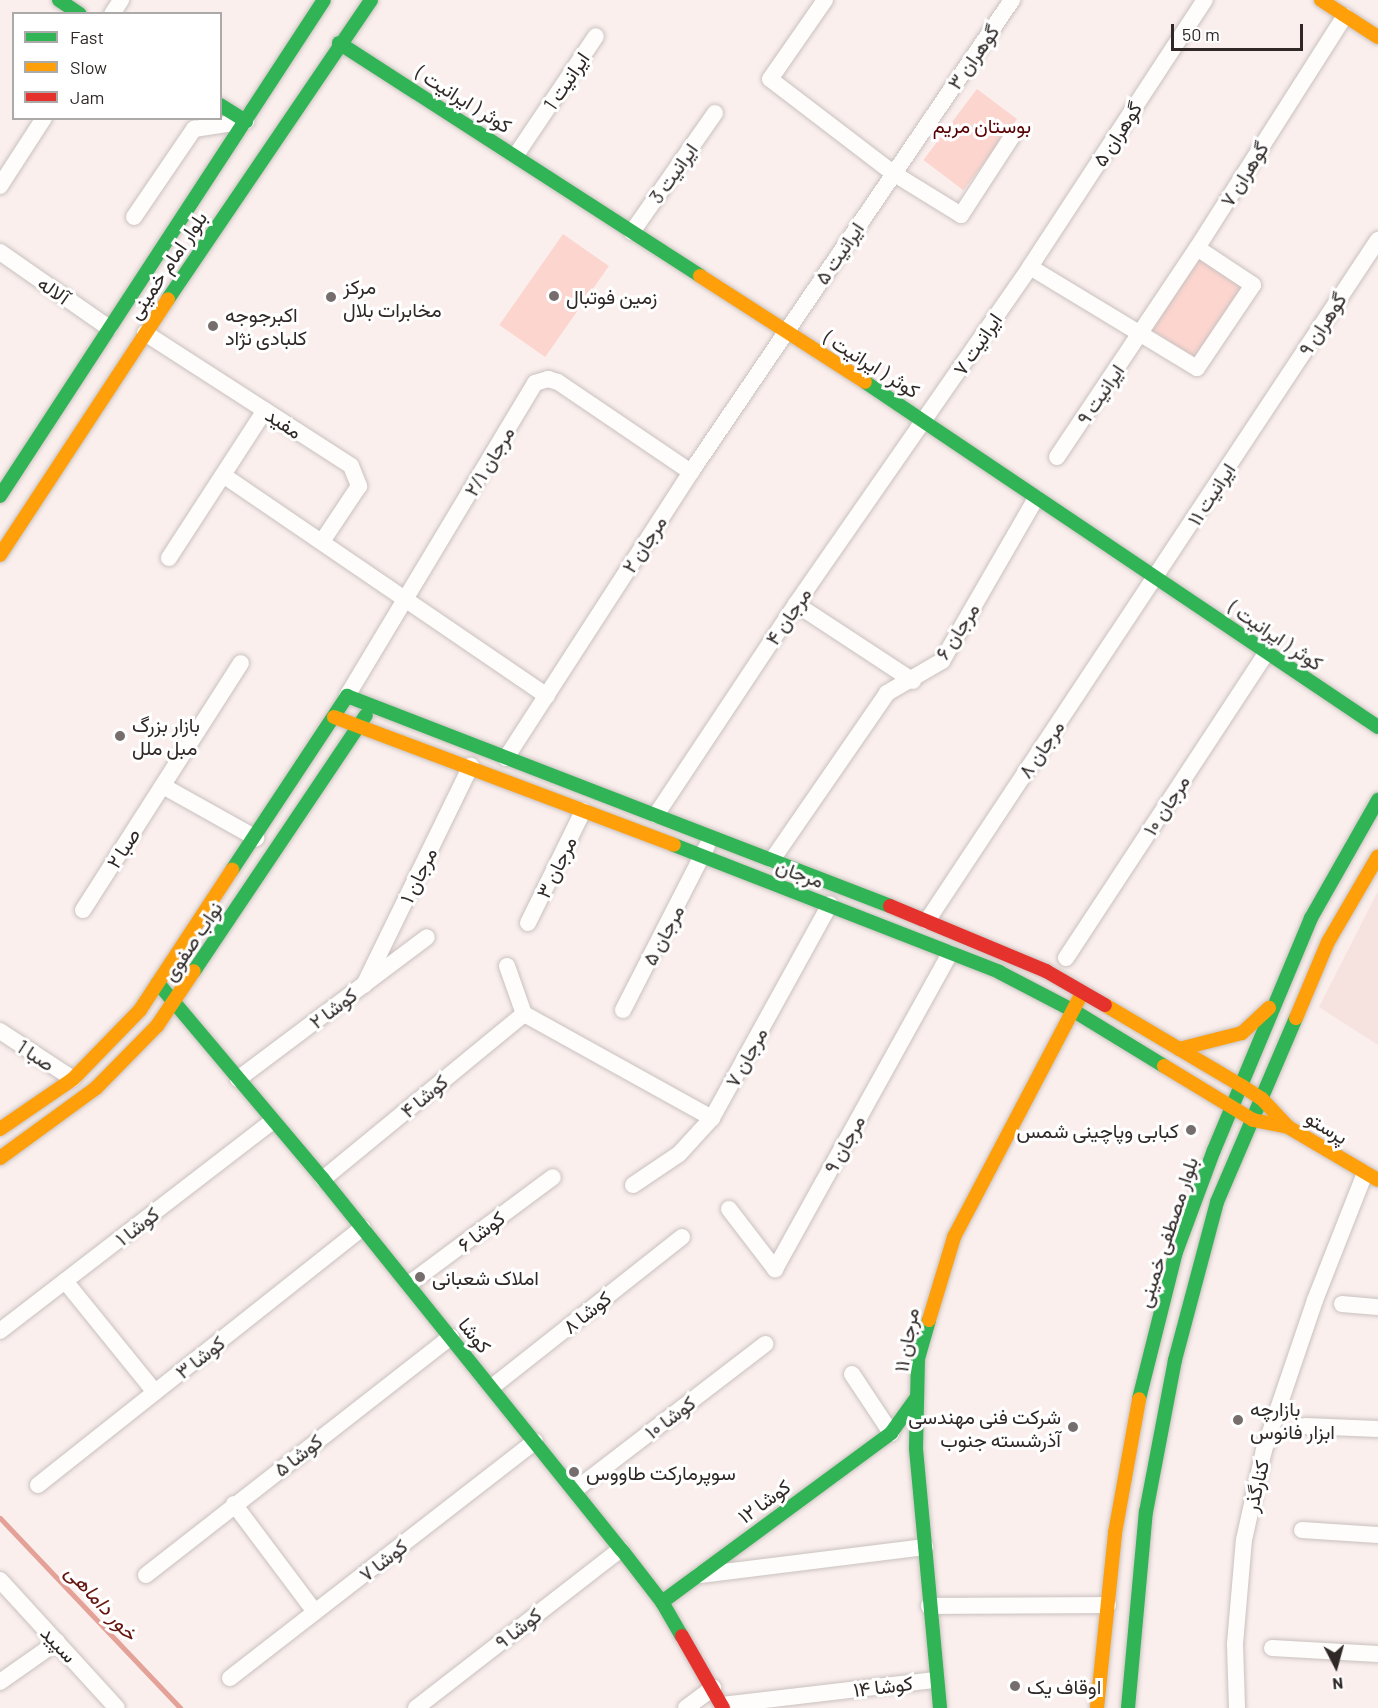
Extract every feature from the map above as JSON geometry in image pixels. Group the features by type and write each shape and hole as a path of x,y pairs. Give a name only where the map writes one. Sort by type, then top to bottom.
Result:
{"street":[{"path":"59,0 77,12"},
{"name":"بلوار امام خمینی","path":"0,496 324,0"},
{"name":"بلوار امام خمینی","path":"0,555 145,333 339,43 371,0"},
{"path":"825,0 770,79 893,174 961,215 1013,135"},
{"name":"گوهران ۳","path":"893,174 1012,0"},
{"name":"گوهران ۵","path":"1030,267 1205,0"},
{"path":"1321,0 1378,37"},
{"name":"گوهران ۷","path":"1142,332 1344,16"},
{"name":"ایرانیت 1","path":"516,155 596,36"},
{"name":"کوثر ( ایرانیت )","path":"339,43 516,155 785,333 925,421 1378,727"},
{"path":"222,106 246,121"},
{"name":"ایرانیت 3","path":"632,232 715,113"},
{"path":"0,186 43,120"},
{"path":"134,217 194,129 246,121"},
{"name":"ایرانیت ۵","path":"785,333 893,174"},
{"name":"گوهران ۹","path":"1267,409 1378,240"},
{"path":"1030,267 1142,332 1197,368 1253,285 1197,248"},
{"name":"آلاله","path":"0,252 108,328"},
{"name":"ایرانیت ۷","path":"925,421 1030,267"},
{"name":"ایرانیت ۹","path":"1057,457 1142,332"},
{"name":"مفید","path":"145,333 351,466 359,486 323,540"},
{"name":"مرجان ۲","path":"506,758 691,472 785,333"},
{"name":"مرجان ۲/۱","path":"347,696 535,383 548,379 558,382 691,472"},
{"name":"ایرانیت ۱۱","path":"1155,578 1267,409"},
{"path":"169,558 265,410"},
{"name":"مرجان ۴","path":"656,815 796,604 925,421"},
{"path":"223,475 340,551 405,599 547,696"},
{"name":"مرجان ۶","path":"772,860 887,693 914,681 942,661 1036,498"},
{"name":"مرجان ۸","path":"927,921 1155,578"},
{"path":"796,604 914,681"},
{"name":"مرجان ۱۰","path":"1066,958 1266,652"},
{"name":"صبا ۲","path":"83,910 241,663"},
{"name":"مرجان","path":"347,696 711,836 927,921 1036,967 1242,1086 1262,1099 1288,1127"},
{"name":"نواب صفوی","path":"0,1129 73,1079 140,1010 256,838 347,696"},
{"name":"نواب صفوی","path":"0,1158 96,1088 131,1056 174,1001 372,706"},
{"name":"مرجان","path":"334,717 471,766 702,859 830,904 999,972 1074,1011 1253,1120 1288,1127"},
{"name":"مرجان ۱","path":"364,985 471,766"},
{"path":"162,786 256,838"},
{"name":"بلوار مصطفی خمینی","path":"1097,1708 1108,1605 1133,1421 1176,1252 1232,1108 1311,918 1378,800"},
{"name":"مرجان ۳","path":"528,923 583,811"},
{"name":"مرجان ۵","path":"623,1010 702,859 711,836"},
{"name":"بلوار مصطفی خمینی","path":"1128,1708 1146,1512 1175,1360 1217,1202 1328,942 1378,856"},
{"name":"مرجان ۷","path":"633,1185 679,1154 712,1118 830,904"},
{"name":"کوشا ۲","path":"238,1079 427,937"},
{"name":"مرجان ۹","path":"729,1209 775,1269 950,952"},
{"path":"507,966 524,1014 712,1118"},
{"name":"کوشا","path":"158,983 323,1179 575,1490 662,1602 723,1707"},
{"name":"مرجان ۱۱","path":"940,1708 916,1449 918,1359 954,1237 1082,993"},
{"path":"1179,1049 1242,1033 1255,1024 1276,1000"},
{"name":"کوشا ۴","path":"323,1179 524,1014"},
{"name":"صبا 1","path":"0,1031 73,1079"},
{"name":"کوشا ۱","path":"0,1331 273,1121"},
{"name":"پرستو","path":"1288,1127 1372,1176"},
{"name":"کنارگذر","path":"1237,1708 1235,1644 1244,1540 1264,1450 1315,1300 1372,1176"},
{"name":"کوشا ۶","path":"409,1284 553,1177"},
{"name":"کوشا ۳","path":"38,1485 362,1228"},
{"name":"کوشا ۸","path":"492,1387 682,1237"},
{"path":"65,1281 155,1392"},
{"path":"1342,1304 1378,1307"},
{"name":"کوشا ۵","path":"146,1575 234,1504 452,1337"},
{"name":"کوشا ۱۰","path":"575,1490 765,1344"},
{"path":"852,1374 891,1433"},
{"name":"کوشا ۱۲","path":"662,1602 891,1433 917,1397"},
{"path":"1305,1426 1378,1429"},
{"name":"کوشا ۷","path":"230,1678 535,1441"},
{"path":"234,1504 315,1612"},
{"path":"1302,1530 1378,1535"},
{"path":"696,1575 925,1547"},
{"name":"کوشا ۹","path":"416,1708 621,1549"},
{"name":"سپید","path":"0,1580 117,1708"},
{"path":"929,1606 1108,1605"},
{"path":"0,1682 57,1642"},
{"path":"1272,1648 1378,1654"},
{"name":"کوشا ۱۴","path":"723,1707 936,1680"},
{"path":"686,1708 713,1688"}],"shaded area":[{"path":"1378,891 1378,1045 1319,1007"}],"green space":[{"name":"بوستان مریم","path":"977,89 1017,119 963,190 923,160"},
{"name":"زمین فوتبال","path":"563,234 609,266 545,357 499,325"},
{"path":"1199,257 1244,286 1197,359 1152,330"}],"waterway":[{"name":"خور داماهی","path":"0,1518 180,1708"}],"traffic: fast":[{"path":"59,0 77,12"},
{"path":"0,496 324,0"},
{"path":"168,299 371,0"},
{"path":"339,43 700,276"},
{"path":"222,106 246,121"},
{"path":"865,382 1378,727"},
{"path":"232,870 347,696 890,906"},
{"path":"194,971 366,715"},
{"path":"1139,1399 1176,1252 1214,1150 1311,918 1378,800"},
{"path":"674,845 999,972 1074,1011 1164,1066"},
{"path":"158,983 323,1179 621,1549 662,1602 682,1636"},
{"path":"1128,1708 1146,1512 1175,1360 1217,1202 1296,1018"},
{"path":"929,1320 918,1359 916,1449 940,1708"},
{"path":"662,1602 891,1433 917,1397"}],"traffic: slow":[{"path":"1321,0 1378,37"},
{"path":"700,276 865,382"},
{"path":"0,555 168,299"},
{"path":"334,717 674,845"},
{"path":"1296,1018 1328,942 1378,856"},
{"path":"0,1129 73,1079 140,1010 232,870"},
{"path":"0,1158 96,1088 157,1026 194,971"},
{"path":"929,1320 954,1237 1080,997"},
{"path":"1105,1005 1242,1086 1262,1099 1288,1127 1378,1180"},
{"path":"1179,1049 1242,1033 1269,1008"},
{"path":"1164,1066 1253,1120 1288,1127"},
{"path":"1097,1708 1115,1533 1139,1399"}],"traffic: jam":[{"path":"890,906 1046,971 1105,1005"},
{"path":"682,1636 723,1708"}],"place":[{"name":"زمین فوتبال","path":"554,296"},
{"name":"مرکز مخابرات بلال","path":"331,297"},
{"name":"اکبرجوجه کلبادی نژاد","path":"213,326"},
{"name":"بازار بزرگ مبل ملل","path":"120,736"},
{"name":"کبابی وپاچینی شمس","path":"1191,1130"},
{"name":"املاک شعبانی","path":"420,1277"},
{"name":"بازارچه ابزار فانوس","path":"1238,1420"},
{"name":"شرکت فنی مهندسی آذرشسته جنوب","path":"1073,1427"},
{"name":"سوپرمارکت طاووس","path":"574,1472"},
{"name":"اوقاف یک","path":"1015,1686"}]}
